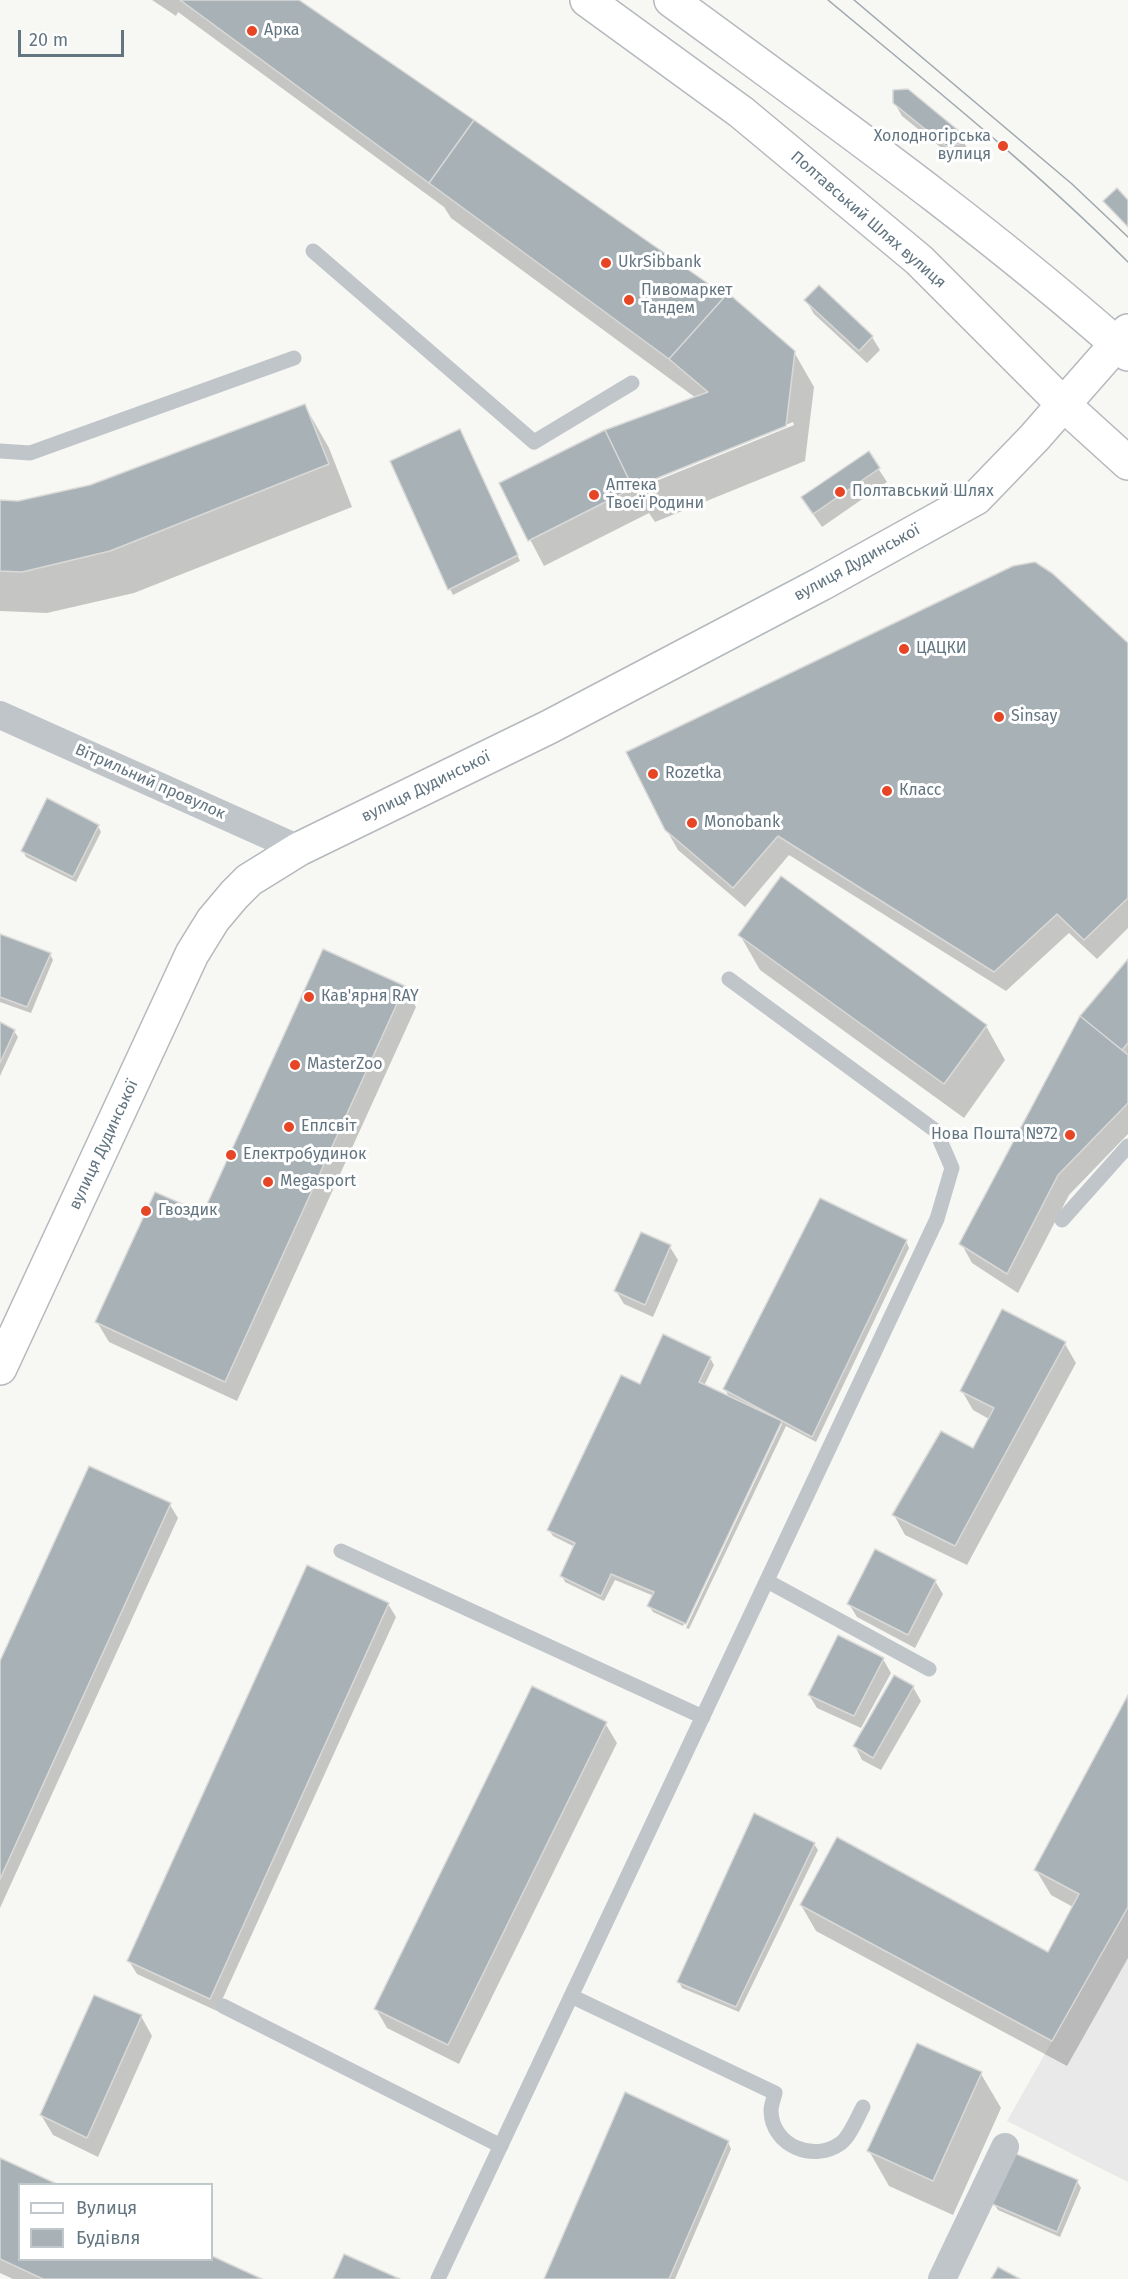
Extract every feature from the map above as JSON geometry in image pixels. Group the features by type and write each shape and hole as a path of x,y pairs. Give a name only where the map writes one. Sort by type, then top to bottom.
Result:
{"main road":[{"name":"Полтавський Шлях вулиця","path":"587,0 741,112 919,260 1064,405 1128,463"},
{"path":"671,0 926,189 1124,343 1064,405"},
{"name":"вулиця Дудинської","path":"0,1368 192,954 213,920 249,880 299,849 549,727 821,584 975,498 1064,405"}],"street":[{"name":"Вітрильний провулок","path":"0,715 299,849"},
{"path":"942,2279 1005,2147"}],"lane":[{"path":"313,250 534,442 632,383"},
{"path":"0,451 30,453 294,358"},
{"path":"438,2279 937,1219 952,1168 936,1131 729,979"},
{"path":"1062,1220 1128,1146"},
{"path":"341,1551 703,1717"},
{"path":"767,1581 929,1669"},
{"path":"571,1996 776,2092 771,2110 776,2129 787,2144 807,2151 827,2152 843,2142 863,2107"},
{"path":"224,2006 501,2146"}],"shaded area":[{"path":"1128,1907 1128,2182 1007,2121"}],"building":[{"path":"180,0 299,0 474,120 429,183"},
{"path":"908,89 959,131 959,144 946,146 893,103 893,90"},
{"path":"474,120 713,287 728,293 669,359 429,183"},
{"path":"1117,188 1128,200 1128,227 1103,201"},
{"path":"819,285 873,336 859,351 804,300"},
{"path":"728,293 795,351 786,426 633,488 605,430 708,392 669,359"},
{"path":"305,404 329,464 110,551 22,572 0,571 0,500 18,501 90,485"},
{"path":"460,429 518,555 448,590 390,461"},
{"path":"605,430 633,488 528,541 499,483"},
{"path":"869,451 880,468 813,514 801,497"},
{"name":"Класс","path":"1035,562 1052,573 1128,643 1128,898 1084,940 1057,914 994,972 778,836 733,888 665,830 626,752 1013,566"},
{"path":"47,798 99,825 73,877 21,851"},
{"path":"781,876 987,1025 944,1084 738,935"},
{"path":"0,934 51,953 27,1007 0,997"},
{"path":"323,949 405,986 225,1382 95,1322 155,1192 203,1213"},
{"path":"1128,959 1128,1043 1122,1050 1080,1016"},
{"path":"1080,1016 1128,1055 1128,1103 1058,1175 1007,1274 959,1244"},
{"path":"0,1022 15,1030 0,1063"},
{"path":"820,1198 907,1240 812,1437 723,1389"},
{"path":"641,1232 671,1245 645,1305 614,1291"},
{"path":"1002,1309 1066,1342 955,1546 892,1515 941,1431 973,1448 994,1408 960,1391"},
{"path":"663,1334 711,1357 699,1382 782,1421 686,1624 647,1606 654,1592 611,1574 601,1596 560,1576 575,1543 547,1530 621,1375 640,1384"},
{"path":"89,1466 171,1503 0,1879 0,1661"},
{"path":"875,1549 936,1580 908,1635 847,1604"},
{"path":"307,1565 389,1603 210,1999 127,1961"},
{"path":"838,1635 884,1658 854,1716 808,1695"},
{"path":"894,1675 914,1686 873,1758 853,1746"},
{"path":"532,1686 607,1722 448,2045 374,2009"},
{"path":"1128,1695 1128,1907 1052,2041 800,1905 837,1837 1048,1952 1079,1894 1034,1870"},
{"path":"754,1813 815,1843 736,2007 677,1982"},
{"path":"94,1995 142,2015 87,2138 40,2115"},
{"path":"917,2043 982,2072 933,2181 867,2151"},
{"path":"625,2092 729,2141 669,2279 544,2279"},
{"path":"1014,2153 1078,2180 1057,2232 992,2204"},
{"path":"0,2158 55,2183 18,2183 18,2261 213,2261 213,2256 262,2279 43,2279 0,2259"},
{"path":"344,2254 400,2279 333,2279"},
{"path":"998,2267 1020,2279 991,2279"}],"tram line":[{"path":"828,0 1019,160 1128,262"},
{"path":"854,0 1072,184 1128,237"}],"place":[{"name":"Арка","path":"252,31"},
{"name":"Холодногірська вулиця","path":"1003,146"},
{"name":"UkrSibbank","path":"606,263"},
{"name":"Пивомаркет Тандем","path":"629,300"},
{"name":"Полтавський Шлях","path":"840,492"},
{"name":"Аптека Твоєї Родини","path":"594,495"},
{"name":"ЦАЦКИ","path":"904,649"},
{"name":"Sinsay","path":"999,717"},
{"name":"Rozetka","path":"653,774"},
{"name":"Класс","path":"887,791"},
{"name":"Monobank","path":"692,823"},
{"name":"Кав'ярня RAY","path":"309,997"},
{"name":"MasterZoo","path":"295,1065"},
{"name":"Еплсвіт","path":"289,1127"},
{"name":"Нова Пошта №72","path":"1070,1135"},
{"name":"Електробудинок","path":"231,1155"},
{"name":"Megasport","path":"268,1182"},
{"name":"Гвоздик","path":"146,1211"}]}
